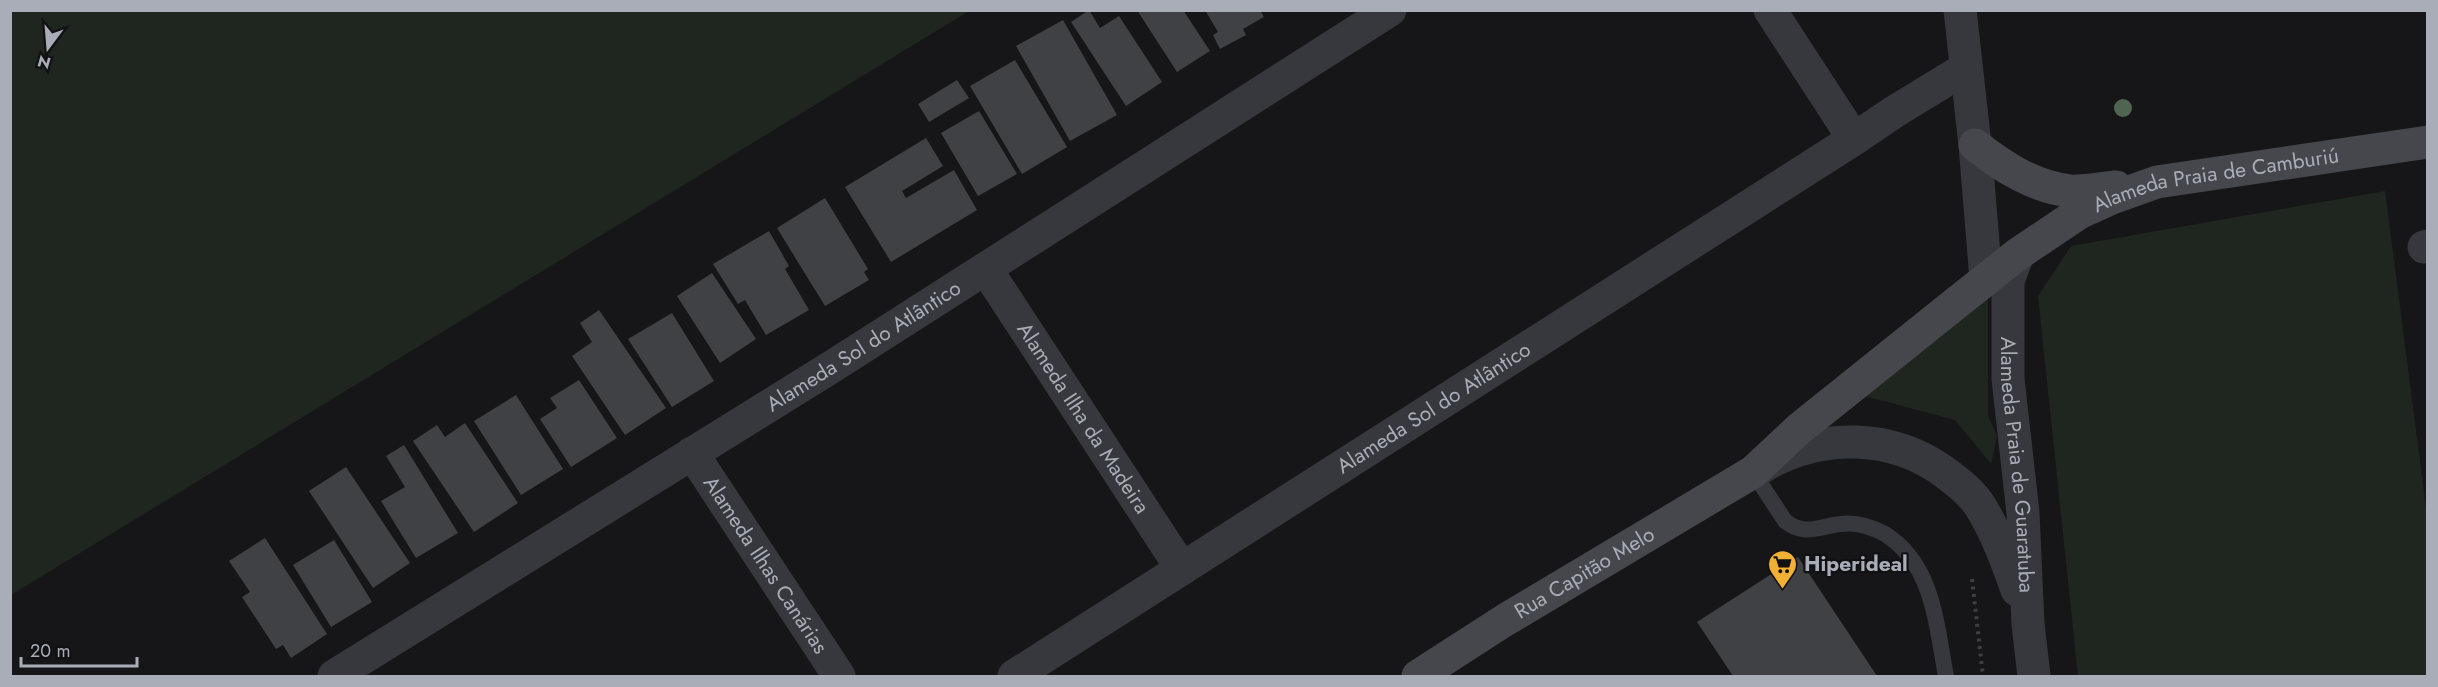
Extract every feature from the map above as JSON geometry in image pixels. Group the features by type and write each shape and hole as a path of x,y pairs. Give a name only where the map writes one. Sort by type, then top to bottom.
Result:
{"main road":[{"name":"Alameda Praia de Camburiú","path":"2018,254 2079,213 2157,182 2427,142"},
{"path":"1975,146 2000,164 2051,188 2073,191 2157,182"},
{"name":"Rua Capitão Melo","path":"1418,676 1505,620 1753,472 1799,429 2018,254"}],"street":[{"name":"Alameda Sol do Atlântico","path":"334,676 986,269 1390,10"},
{"path":"1770,10 1854,139"},
{"path":"1960,10 1975,146 1986,279"},
{"name":"Alameda Sol do Atlântico","path":"1014,676 1966,68"},
{"name":"Alameda Praia de Guaratuba","path":"2018,254 2008,281 2008,379 2023,513 2028,624 2034,676"},
{"name":"Alameda Ilha da Madeira","path":"986,269 1182,569"},
{"name":"Rua Capitão Melo","path":"1753,472 1804,447 1831,442 1859,441 1887,445 1914,454 1939,467 1961,484 1980,506 2008,562 2028,624"},
{"name":"Alameda Ilhas Canárias","path":"692,453 839,676"}],"lane":[{"path":"1753,472 1785,521 1798,530 1806,531 1842,524 1857,524 1875,529 1893,540 1910,555 1929,589 1946,676"}],"shaded area":[{"path":"11,10 969,10 969,11 11,595"},
{"path":"2385,191 2427,515 2427,676 2078,676 2038,296 2071,246"},
{"path":"1988,297 1988,416 1997,436 1991,464 1955,420 1857,394"}],"building":[{"path":"1089,10 1100,28 1119,16 1162,82 1126,106 1071,22"},
{"path":"1137,10 1183,10 1210,51 1177,72"},
{"path":"1205,10 1260,10 1264,17 1243,29 1246,35 1220,49 1213,35 1218,32"},
{"path":"1063,20 1117,115 1070,141 1016,46"},
{"path":"1015,60 1067,147 1022,174 970,86"},
{"path":"957,80 969,98 929,122 918,104"},
{"path":"979,111 1017,174 978,196 941,133"},
{"path":"926,138 943,166 902,191 906,198 954,170 977,210 891,262 845,187"},
{"path":"825,198 868,269 864,272 869,280 825,306 777,228"},
{"path":"769,231 789,266 785,269 809,310 766,335 745,300 738,304 713,264"},
{"path":"712,273 756,339 720,363 677,296"},
{"path":"599,310 666,408 625,435 572,356 592,342 580,323"},
{"path":"672,313 714,381 672,407 628,339"},
{"path":"579,380 617,438 571,467 540,419 557,408 550,398"},
{"path":"516,395 563,469 521,495 474,421"},
{"path":"465,423 518,503 474,532 413,441 437,425 445,437"},
{"path":"404,445 458,533 416,558 381,501 405,487 386,456"},
{"path":"346,467 410,563 373,588 309,491"},
{"path":"265,538 327,634 291,658 283,645 276,649 242,597 250,592 229,561"},
{"path":"334,540 372,602 331,627 293,565"},
{"name":"Hiperideal","path":"1798,557 1877,676 1733,676 1697,622"}],"place":[{"name":"Hiperideal","path":"1783,590"}]}
